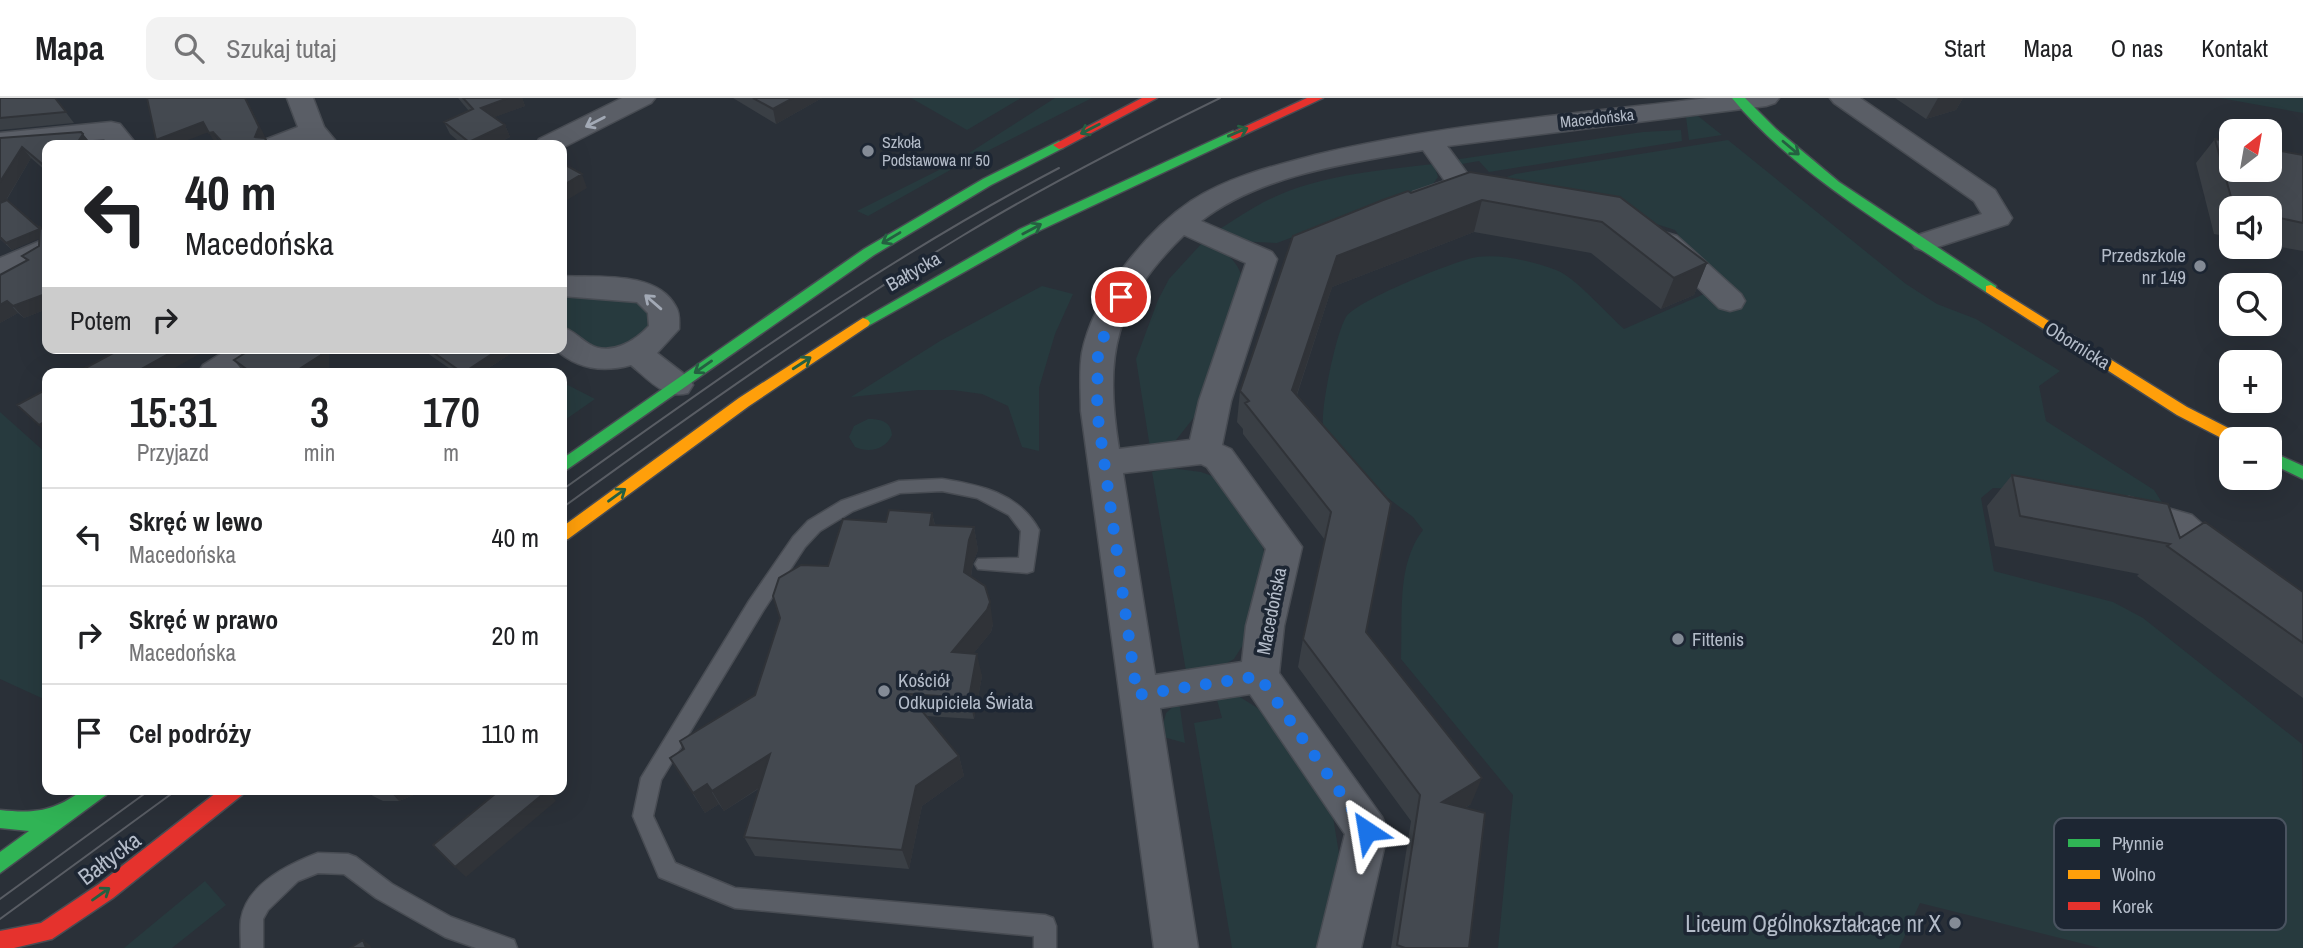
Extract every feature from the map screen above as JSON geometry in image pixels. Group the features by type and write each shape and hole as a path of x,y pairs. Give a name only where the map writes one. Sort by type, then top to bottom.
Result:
{"main road":[{"name":"Bałtycka","path":"567,463 869,251 988,182 1151,98"},
{"name":"Bałtycka","path":"567,532 748,398 858,326 1053,218 1184,155 1317,98"},
{"name":"Obornicka","path":"1754,101 1835,185 2072,342 2182,411 2219,430"},
{"name":"Obornicka","path":"1825,154 1925,243"},
{"path":"2282,463 2303,473"},
{"path":"0,864 90,795"},
{"name":"Bałtycka","path":"0,941 45,932 106,891 227,795"},
{"path":"0,819 31,822 65,813"}],"street":[{"path":"300,98 319,138"},
{"path":"558,140 642,98"},
{"path":"1843,98 1984,196 1998,218 1925,243"},
{"name":"Macedońska","path":"1176,948 1097,411 1098,350 1112,312 1138,269 1168,234 1220,196 1303,167 1429,140 1754,101"},
{"path":"0,141 111,130 120,140"},
{"path":"1399,206 1471,187 1429,140"},
{"path":"1104,463 1204,451 1215,401 1275,253 1182,223"},
{"path":"1645,228 1657,233 1730,301"},
{"path":"0,270 42,249"},
{"path":"567,285 625,289 647,294 663,310 663,329 653,341 636,353 617,359 584,355 567,342"},
{"path":"636,353 677,385"},
{"path":"222,368 244,354"},
{"name":"Macedońska","path":"1204,451 1219,458 1284,547 1265,626 1259,676 1367,831 1339,948"},
{"path":"2102,506 2129,510 2179,525 2303,623"},
{"name":"Macedońska","path":"1137,695 1259,676"}],"lane":[{"path":"984,564 1027,566 1030,530 1015,510 981,492 942,485 899,487 847,506 814,526 799,541 756,606 651,778 643,816 667,870 734,898 1045,926 1045,948"},
{"path":"252,948 252,918 260,903 290,874 318,863 348,864 384,891 445,926 506,948"}],"green space":[{"path":"911,98 1021,98 967,130"},
{"path":"1055,98 1092,98 952,169 868,216 857,211 955,162"},
{"path":"2220,98 2303,98 2303,113"},
{"path":"1698,116 1722,135 1689,140 1686,117"},
{"path":"1681,130 1682,141 1489,172 1479,161 1456,165 1453,160 1643,132"},
{"path":"1728,140 1906,284 1937,304 1976,319 2060,371 2039,386 2046,421 2154,490 2167,510 2060,491 1993,488 1981,498 1994,571 2113,602 2143,618 2302,744 2303,948 2100,948 1920,903 1899,948 1498,948 1513,795 1401,659 1405,575 1414,544 1423,530 1413,517 1364,480 1323,426 1327,387 1342,325 1346,317 1368,301 1429,273 1477,257 1517,259 1556,270 1581,288 1624,329 1727,284 1700,265 1675,230 1622,213 1486,185 1515,174"},
{"path":"1434,164 1438,177 1433,184 1277,243 1235,241 1215,232 1263,203 1309,184 1350,175"},
{"path":"1203,242 1232,259 1242,277 1195,416 1176,440 1165,449 1151,454 1136,359 1158,300 1169,279"},
{"path":"1042,286 1073,294 1055,334 1039,388 1039,451 1022,447 1008,406 982,394 953,390 919,390 851,397 940,341"},
{"path":"567,292 625,297 645,310 654,321 640,340 607,351 593,349 567,328"},
{"path":"567,385 595,399 567,419"},
{"path":"0,412 42,450 42,698 0,679"},
{"path":"868,419 884,422 890,427 892,435 881,447 866,450 855,447 849,437 854,426"},
{"path":"1170,468 1201,472 1215,477 1260,534 1268,570 1246,640 1234,659 1214,670 1187,677 1152,472"},
{"path":"1216,696 1240,697 1259,709 1317,786 1333,817 1340,860 1322,948 1232,948 1194,723 1222,718"},
{"path":"1179,701 1185,743 1160,736 1166,713"},
{"path":"205,881 226,905 172,948 124,948"}],"building":[{"path":"0,98 55,98 66,112 0,118"},
{"path":"147,98 245,98 259,127 255,137 266,140 220,140 213,132 209,133 203,122 156,140"},
{"path":"463,98 508,98 481,108 505,125 473,140 466,140 444,122 473,109"},
{"path":"753,98 793,98 773,109"},
{"path":"83,134 79,140 42,140 42,164 22,147 0,182 0,138"},
{"path":"2282,151 2303,155 2303,223 2282,219 2282,196 2231,196 2227,182 2282,182"},
{"path":"567,166 582,174 567,183"},
{"path":"1470,172 1620,197 1707,263 1674,278 1602,222 1482,200 1337,256 1292,390 1391,503 1366,632 1482,778 1442,802 1485,813 1469,948 1405,948 1397,945 1420,795 1303,639 1331,512 1245,403 1249,401 1240,391 1293,236 1383,200"},
{"path":"7,200 40,229 6,243 0,237 0,203"},
{"path":"40,227 42,295 13,306 7,301 0,305 0,275 28,260 22,256 39,246"},
{"path":"111,354 168,354 143,368 85,368"},
{"path":"244,354 321,354 301,368 245,368 234,360"},
{"path":"436,354 492,354 471,368 456,368"},
{"path":"42,392 42,423 39,425 17,405"},
{"path":"2012,475 2168,504 2180,538 2205,522 2303,592 2303,643 2167,546 2170,544 2020,516"},
{"name":"Kościół Odkupiciela Świata","path":"889,510 932,513 930,525 974,527 964,572 985,586 990,602 987,610 952,652 977,654 969,698 908,694 959,756 916,786 902,850 744,837 770,754 712,791 707,784 693,793 670,758 684,749 680,741 755,695 780,618 773,596 779,578 801,565 828,566 843,519 886,522"},
{"path":"494,795 542,795 455,867 433,845"},
{"path":"363,940 366,948 350,948"}],"tram line":[{"path":"567,504 759,368 911,268 1057,181 1220,98"},
{"path":"567,486 805,320 930,241 1059,168"},
{"path":"0,899 143,795"},
{"path":"0,919 170,795"}],"traffic: fast":[{"path":"1738,98 1772,132 1835,185 1991,289"},
{"path":"863,323 1025,232 1233,135"},
{"path":"567,463 869,252 987,182 1059,145"},
{"path":"2282,463 2303,473"},
{"path":"0,864 91,795"},
{"path":"0,819 31,822 63,813"}],"traffic: slow":[{"path":"1991,289 2182,411 2219,430"},
{"path":"567,531 744,402 863,323"}],"traffic: jam":[{"path":"1059,145 1151,98"},
{"path":"1233,135 1317,98"},
{"path":"0,941 45,932 106,891 227,795"}],"place":[{"name":"Szkoła Podstawowa nr 50","path":"868,151"},
{"name":"Przedszkole nr 149","path":"2200,266"},
{"name":"Fittenis","path":"1678,639"},
{"name":"Kościół Odkupiciela Świata","path":"884,691"},
{"name":"Liceum Ogólnokształcące nr X","path":"1955,923"}],"route":[{"path":"1121,297 1112,312 1098,350 1097,411 1137,695 1259,676 1367,831"}]}
